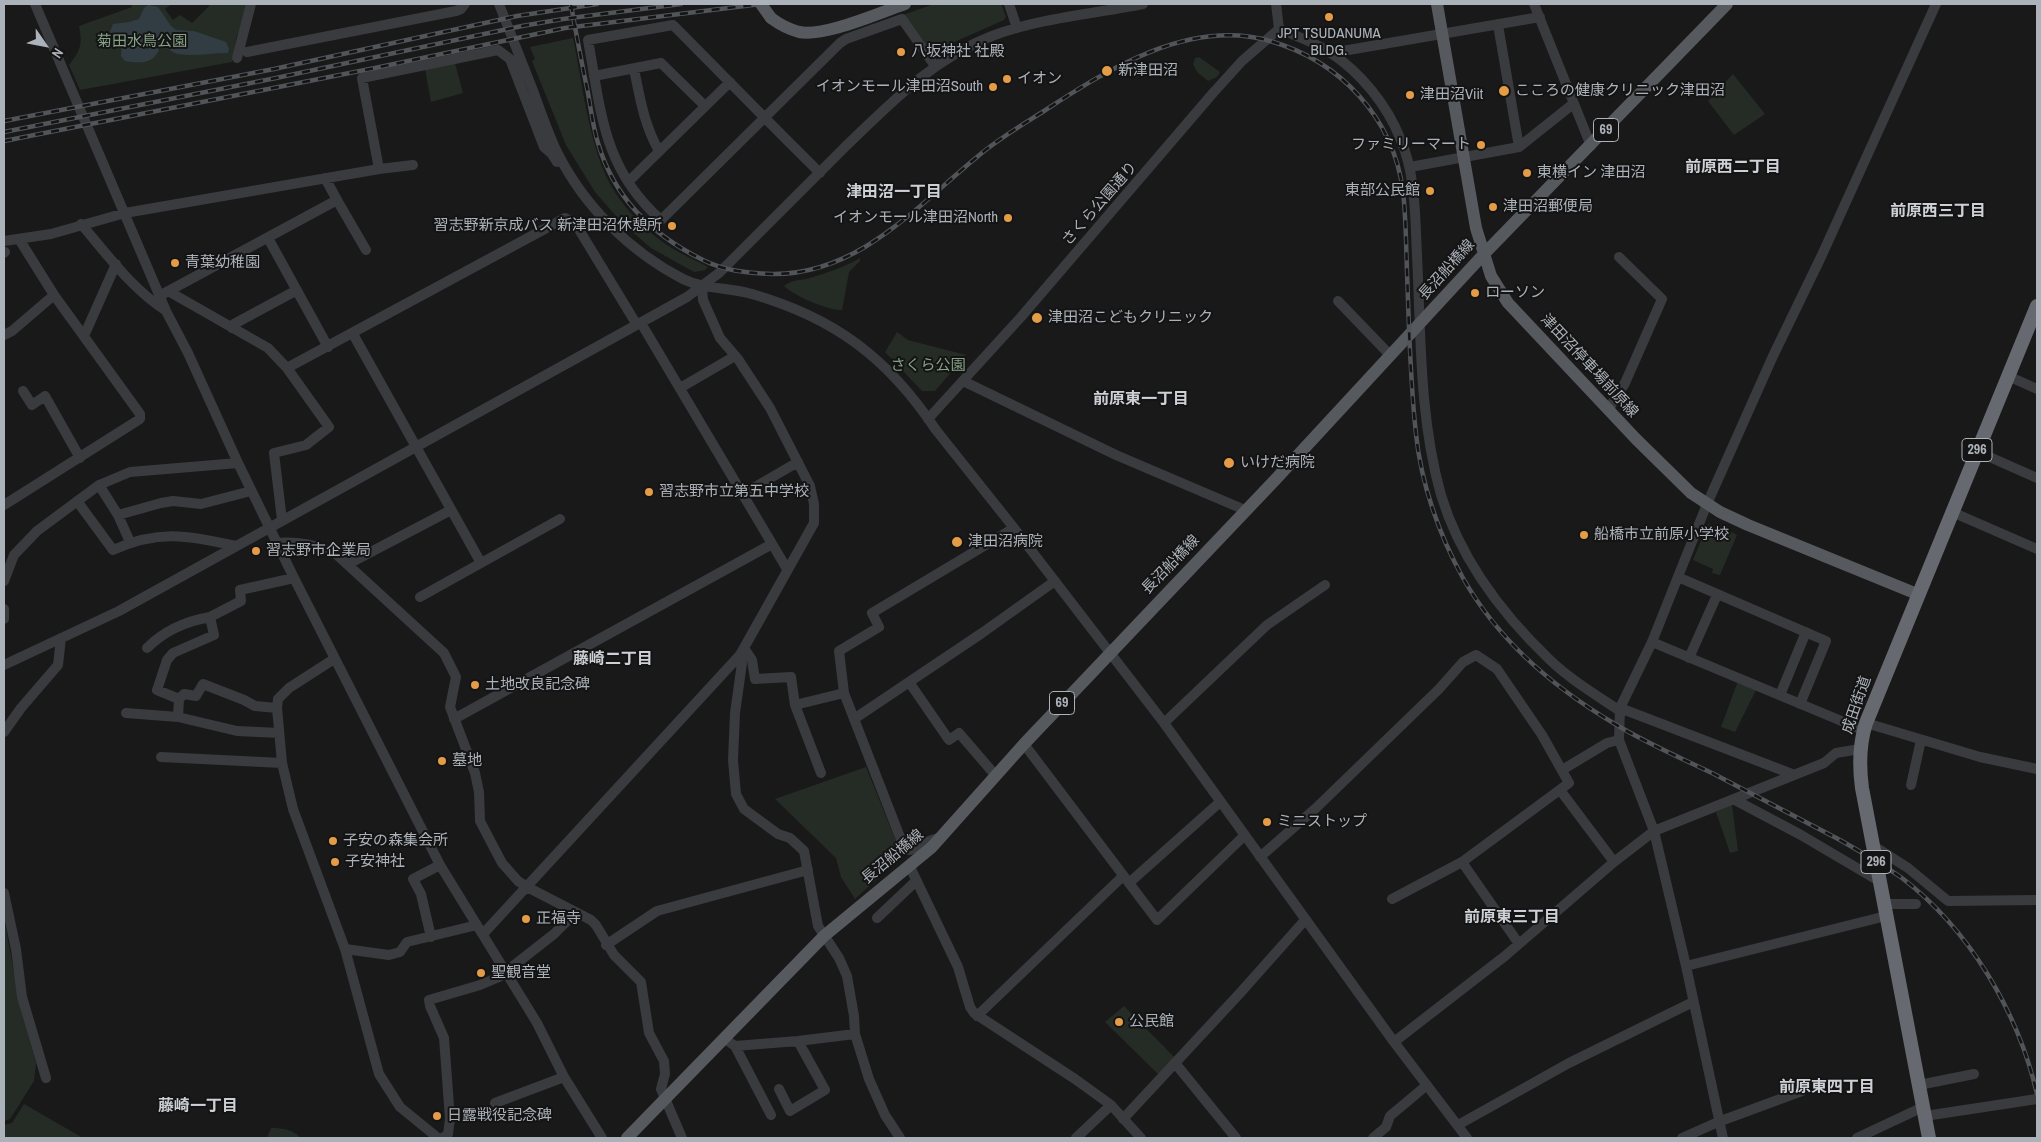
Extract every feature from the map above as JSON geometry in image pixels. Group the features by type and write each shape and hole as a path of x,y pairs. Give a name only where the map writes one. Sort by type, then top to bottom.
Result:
{"highway":[{"name":"成田街道","path":"1925,1137 1924,1112 1861,781 1860,748 1864,727 2037,306"}],"main road":[{"path":"761,4 771,18 779,24 789,29 813,33 905,4"},
{"name":"津田沼停車場前原線","path":"1436,4 1476,228 1491,276 1508,303 1608,410 1691,493 1707,504 1748,525 1918,594"},
{"name":"長沼船橋線","path":"628,1138 664,1100 730,1042 824,936 910,867 940,838 1024,744 1483,255 1727,4"}],"street":[{"path":"35,4 125,213 164,294 166,311 188,353 238,463 334,659 440,865 537,1023 564,1077 602,1138"},
{"path":"237,58 251,4"},
{"path":"247,52 456,11 465,4"},
{"path":"499,4 557,151 584,196 626,240 656,263 684,280 702,287 732,290 760,296 794,308 834,327 857,342 901,385 1110,652 1394,1042 1468,1138"},
{"path":"1009,4 1017,28"},
{"path":"4,665 119,611 416,448 702,287 719,273 901,93 935,66 958,52 990,37 1017,28 1142,4"},
{"path":"1276,4 1279,29 1331,53 1364,83 1390,117 1400,137 1410,167 1415,218 1426,426 1441,494 1458,538 1492,594 1514,623 1558,667 1581,686 1620,709 1792,774"},
{"path":"1534,4 1591,146"},
{"path":"1723,1138 1718,1122 1686,966 1654,831 1619,740 1620,709 1652,642 1707,504 1934,8 1924,4"},
{"path":"1331,53 1540,17"},
{"path":"820,173 765,118 730,82 673,25 588,40 608,140 628,182 643,204 661,220 765,118 840,43 854,35 899,19 904,21 935,66"},
{"path":"1498,25 1519,147"},
{"name":"さくら公園通り","path":"928,419 1083,246 1213,93 1242,61 1279,29"},
{"path":"379,169 362,78 498,50 510,60 544,147 552,154 576,192 584,196"},
{"path":"594,76 661,63 705,106"},
{"path":"634,68 643,115 650,135 659,151"},
{"path":"628,182 730,82"},
{"path":"1410,167 1519,147 1574,104"},
{"path":"4,241 50,234 125,213 379,169 413,165"},
{"path":"325,178 366,250"},
{"path":"164,294 338,200"},
{"path":"287,368 565,218 575,223 680,388 787,569"},
{"path":"81,224 153,303 166,311"},
{"path":"268,238 328,347"},
{"path":"4,505 140,419 140,414 54,295 19,239"},
{"path":"1608,410 1625,383 1662,299 1619,257"},
{"path":"84,336 116,264"},
{"path":"345,949 389,955 400,952 407,942 480,930 527,887 742,651 814,523 814,504 810,486 770,408 735,356 720,338 703,300 702,287"},
{"path":"232,328 234,324 297,290"},
{"path":"164,294 268,348 287,368 329,428 306,445 274,453 282,520"},
{"path":"4,335 12,331 54,295"},
{"path":"1338,301 1390,355"},
{"path":"353,334 481,563"},
{"path":"680,388 735,356"},
{"path":"2008,376 2037,389"},
{"path":"963,381 1116,455 1245,510"},
{"path":"23,391 32,405 45,396 80,458"},
{"path":"1976,451 2037,478"},
{"path":"743,494 798,462"},
{"path":"4,581 14,555 37,531 99,486 130,472 238,463"},
{"path":"99,486 118,515 130,542"},
{"path":"118,515 161,503 201,504 252,491"},
{"path":"78,501 113,550 144,538 168,535 205,539 236,546"},
{"path":"348,564 451,510"},
{"path":"1952,512 2037,549"},
{"path":"420,597 560,519"},
{"path":"940,838 932,838 911,850 905,850 844,693 839,651 879,627 872,613 1014,528"},
{"path":"278,543 289,542 326,549 348,564 444,653 456,677 450,707 475,773 479,792 480,821 502,863 518,881 596,924 606,945 641,982 649,1033 664,1061 665,1074 661,1089 664,1100 682,1138"},
{"path":"454,719 772,544"},
{"path":"1678,577 1826,641 1800,704"},
{"path":"147,648 158,637 194,620 210,617 241,601 240,590 294,578"},
{"path":"854,719 982,633 1055,581"},
{"path":"1164,724 1267,625 1324,585"},
{"path":"1688,658 1717,595"},
{"path":"4,609 4,619"},
{"path":"179,699 157,690 167,660 173,653 214,635 210,617"},
{"path":"1780,696 1806,632"},
{"path":"4,732 21,708 58,665 61,638"},
{"path":"1652,642 1780,696 1864,727 2037,770"},
{"path":"742,651 752,660 755,679 791,676 796,705 821,773"},
{"path":"742,651 735,713 733,760 736,794 744,809 778,834 790,838 804,851 818,926 839,958 847,976 855,1034 868,1079 885,1115 900,1138"},
{"path":"1260,857 1321,803 1439,689 1463,662 1476,654 1497,669 1542,735 1569,783 1462,862 1392,899"},
{"path":"334,659 289,688 278,699 276,708 282,763 293,809 345,949 379,1074 400,1107 438,1138"},
{"path":"909,682 949,740 959,733 996,776"},
{"path":"178,717 179,699 184,694 196,696 203,684 255,706 276,708"},
{"path":"796,705 844,693"},
{"path":"126,713 178,717 237,731 279,733"},
{"path":"1562,770 1607,743 1619,740"},
{"path":"1911,786 1921,740"},
{"path":"1024,744 1156,920 1244,835"},
{"path":"1394,1042 1519,944 1614,862 1654,831 1735,800 1792,774 1824,763 1836,753 1860,748"},
{"path":"161,757 282,763"},
{"path":"1560,790 1614,862"},
{"path":"1735,800 1801,835 1879,881"},
{"path":"977,1016 1126,880 1220,802"},
{"path":"1872,845 1908,868 1948,901 2037,900"},
{"path":"1462,862 1519,944"},
{"path":"431,937 421,894 413,880 440,865"},
{"path":"910,867 958,967 970,1007 977,1016 1075,1078 1111,1106 1141,1138"},
{"path":"606,945 657,911 808,870"},
{"path":"877,918 916,882"},
{"path":"4,893 16,949 22,997 46,1078"},
{"path":"1686,966 1885,910 1916,904"},
{"path":"443,1138 448,1134 450,1119 444,1038 429,1000 480,985 506,973 554,934 570,918 574,911"},
{"path":"1123,1118 1305,920"},
{"path":"1458,1125 1568,1063 1693,1002"},
{"path":"771,1115 730,1042 798,1041 855,1034"},
{"path":"779,1089 790,1111 825,1090 798,1041"},
{"path":"1175,1063 1236,1138"},
{"path":"1919,1085 1974,1074"},
{"path":"495,1103 564,1077"},
{"path":"1373,1138 1386,1127 1390,1116 1427,1085"},
{"path":"1682,1138 1802,1090"},
{"path":"1857,1138 1924,1112 2037,1099"},
{"path":"1076,1138 1111,1106"}],"green space":[{"name":"菊田水鳥公園","path":"131,4 172,4 165,9 173,20 180,15 192,23 211,4 245,4 248,11 237,36 232,62 80,90 69,65 80,47 79,26 132,7"},
{"path":"934,4 1001,4 1006,17 1004,20 952,43 932,56 903,15"},
{"path":"573,38 596,150 614,191 633,216 656,237 669,247 708,267 705,270 694,272 651,248 623,224 595,192 566,145 532,61 535,59 530,47"},
{"path":"1199,57 1220,72 1217,77 1208,81 1197,72 1193,64 1195,58"},
{"path":"455,63 463,93 431,102 425,69"},
{"path":"1733,74 1765,114 1734,135 1708,101"},
{"path":"860,258 860,261 849,272 842,310 828,308 811,302 784,286 793,281 829,272"},
{"name":"さくら公園","path":"897,332 908,340 966,355 935,391 922,391 885,352"},
{"path":"1708,524 1737,535 1720,575 1712,573 1713,569 1693,560"},
{"path":"1738,681 1757,688 1735,732 1721,727"},
{"path":"866,767 902,856 855,899 841,877 836,858 775,799"},
{"path":"1732,805 1738,851 1730,853 1716,812"},
{"path":"4,918 21,1011 36,1063 34,1081 10,1119 4,1121"},
{"path":"1124,1006 1176,1059 1160,1076 1105,1022"},
{"path":"24,1104 83,1138 4,1138 4,1125 12,1123"},
{"path":"271,1128 289,1130 299,1136 299,1138 267,1138"}],"shaded area":[{"path":"148,5 158,7 176,30 194,31 226,42 229,49 228,53 184,55 160,46 157,47 159,50 156,55 149,61 125,61 121,56 122,37 116,33 109,34 113,24 139,19 144,8"}],"railway":[{"path":"571,4 596,137 605,163 625,198 637,213 667,239 685,250 720,267 754,273 772,274 803,271 832,263 859,251 884,235 1002,138 1095,79 1151,52 1180,42 1210,36 1240,36 1270,41 1295,50 1319,62 1359,96 1375,116 1388,139 1397,164 1405,211 1411,373 1418,452 1432,508 1446,544 1477,601 1510,642 1529,661 1570,695 1592,710 1639,738 1714,774 1840,840 1902,878 1927,899 1970,948 2004,1003 2029,1063 2037,1094"},
{"path":"4,121 274,69 517,16 597,4"},
{"path":"4,132 276,78 522,26 681,4"},
{"path":"4,141 375,68 565,28 761,4"}],"place":[{"name":"JPT TSUDANUMA BLDG.","path":"1329,17"},
{"name":"八坂神社 社殿","path":"901,52"},
{"name":"新津田沼","path":"1107,71"},
{"name":"イオン","path":"1007,79"},
{"name":"イオンモール津田沼South","path":"993,87"},
{"name":"こころの健康クリニック津田沼","path":"1504,91"},
{"name":"津田沼Viit","path":"1410,95"},
{"name":"ファミリーマート","path":"1481,145"},
{"name":"東横イン 津田沼","path":"1527,173"},
{"name":"東部公民館","path":"1430,191"},
{"name":"津田沼郵便局","path":"1493,207"},
{"name":"イオンモール津田沼North","path":"1008,218"},
{"name":"習志野新京成バス 新津田沼休憩所","path":"672,226"},
{"name":"青葉幼稚園","path":"175,263"},
{"name":"ローソン","path":"1475,293"},
{"name":"津田沼こどもクリニック","path":"1037,318"},
{"name":"いけだ病院","path":"1229,463"},
{"name":"習志野市立第五中学校","path":"649,492"},
{"name":"船橋市立前原小学校","path":"1584,535"},
{"name":"津田沼病院","path":"957,542"},
{"name":"習志野市企業局","path":"256,551"},
{"name":"土地改良記念碑","path":"475,685"},
{"name":"墓地","path":"442,761"},
{"name":"ミニストップ","path":"1267,822"},
{"name":"子安の森集会所","path":"333,841"},
{"name":"子安神社","path":"335,862"},
{"name":"正福寺","path":"526,919"},
{"name":"聖観音堂","path":"481,973"},
{"name":"公民館","path":"1119,1022"},
{"name":"日露戦役記念碑","path":"437,1116"}],"district":[{"name":"前原西二丁目","path":"1733,168"},
{"name":"津田沼一丁目","path":"894,193"},
{"name":"前原西三丁目","path":"1938,212"},
{"name":"前原東一丁目","path":"1141,400"},
{"name":"藤崎二丁目","path":"613,660"},
{"name":"前原東三丁目","path":"1512,918"},
{"name":"前原東四丁目","path":"1827,1088"},
{"name":"藤崎一丁目","path":"198,1107"}]}
